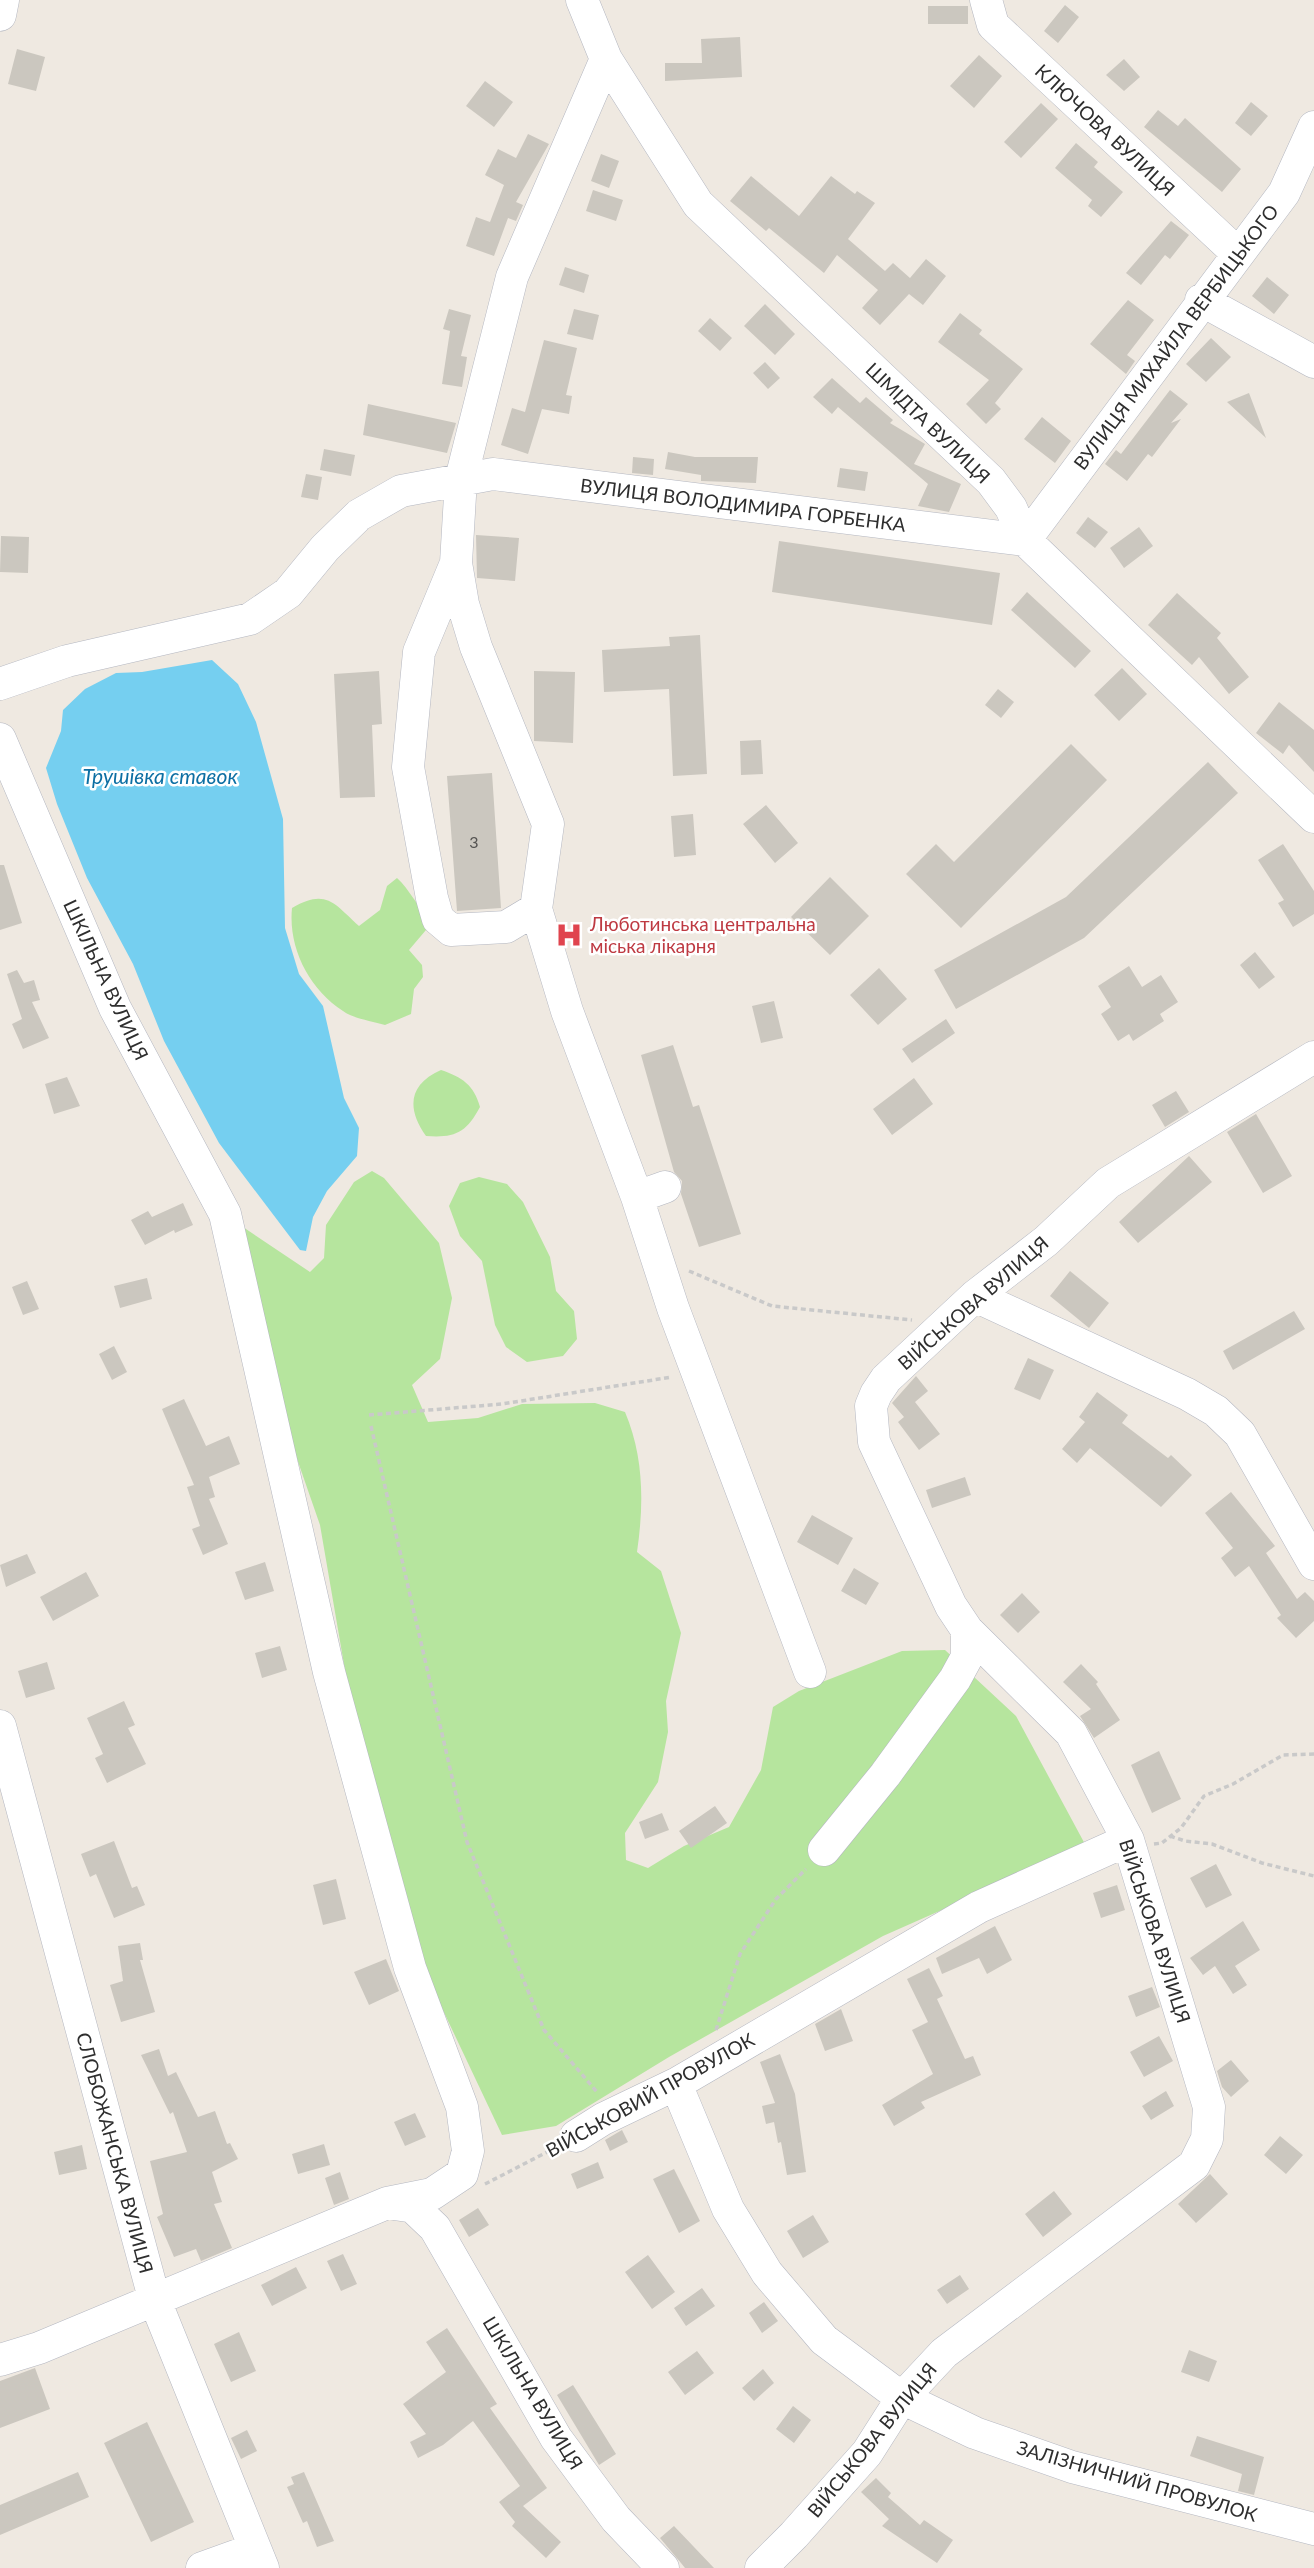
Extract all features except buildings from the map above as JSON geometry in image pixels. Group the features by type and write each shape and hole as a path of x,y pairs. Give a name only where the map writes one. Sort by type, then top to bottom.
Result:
{"street":[{"path":"0,15 3,0"},
{"name":"ШМІДТА ВУЛИЦЯ","path":"582,0 606,59 698,204 990,481 1011,508 1025,540 1314,817"},
{"name":"КЛЮЧОВА ВУЛИЦЯ","path":"986,0 993,25 1237,252"},
{"path":"606,59 512,277 461,479 456,563 463,604 476,647 548,824 536,909 567,1012 651,1192 657,1257 810,1672"},
{"name":"ВУЛИЦЯ МИХАЙЛА ВЕРБИЦЬКОГО","path":"1025,540 1201,300 1284,193 1314,127"},
{"path":"1201,300 1314,362"},
{"name":"ВУЛИЦЯ ВОЛОДИМИРА ГОРБЕНКА","path":"0,684 67,661 250,619 288,593 325,548 359,515 401,491 493,474 1025,540"},
{"path":"456,563 419,652 408,767 432,898 438,919 451,929 506,927 536,909"},
{"name":"ШКІЛЬНА ВУЛИЦЯ","path":"0,739 114,1008 225,1214 329,1672 410,1968 462,2107 467,2129 467,2163 462,2175 432,2194 401,2206"},
{"name":"ВІЙСЬКОВА ВУЛИЦЯ","path":"761,2568 867,2453 902,2398 944,2353 1194,2165 1207,2139 1209,2107 1128,1840 1070,1733 967,1630 951,1606 874,1442 870,1426 871,1406 886,1379 975,1296 1046,1241 1108,1183 1314,1057"},
{"path":"975,1296 1187,1394 1216,1411 1240,1434 1314,1563"},
{"path":"824,1850 885,1775 955,1679 967,1657 967,1630"},
{"name":"СЛОБОЖАНСЬКА ВУЛИЦЯ","path":"0,1726 11,1815 154,2298 259,2558"},
{"name":"ВІЙСЬКОВИЙ ПРОВУЛОК","path":"576,2136 687,2077 979,1907 1128,1840"},
{"name":"ЗАЛІЗНИЧНИЙ ПРОВУЛОК","path":"687,2077 728,2209 767,2273 824,2340 902,2398 975,2434 1072,2467 1314,2529"},
{"path":"0,2360 39,2348 154,2298 401,2206 458,2198"},
{"name":"ШКІЛЬНА ВУЛИЦЯ","path":"401,2206 435,2228 556,2438 616,2519 663,2568"},
{"path":"202,2568 259,2558"}],"path":[{"path":"657,1257 772,1306 945,1324"},
{"path":"369,1415 502,1404 698,1373"},
{"path":"371,1426 467,1842 544,2030 578,2073 617,2112"},
{"path":"1128,1840 1162,1843 1181,1828 1204,1796 1233,1784 1283,1755 1314,1754"},
{"path":"1170,1836 1185,1841 1212,1844 1262,1863 1314,1877"},
{"path":"687,2077 713,2037 740,1954 776,1899 824,1850"},
{"name":"ВІЙСЬКОВИЙ ПРОВУЛОК","path":"458,2198 576,2136"}],"green space":[{"path":"397,878 428,916 426,930 409,950 422,965 423,977 414,989 411,1014 385,1025 347,1014 320,991 297,952 292,908 313,899 322,899 336,905 359,926 380,910 387,886"},
{"path":"441,1070 471,1087 480,1107 470,1123 459,1132 445,1136 426,1136 415,1116 414,1098 422,1082"},
{"path":"372,1171 384,1178 439,1243 452,1298 440,1359 412,1385 428,1422 478,1418 522,1404 595,1403 625,1412 636,1446 641,1481 637,1552 661,1571 681,1633 666,1701 668,1732 658,1782 625,1833 626,1860 648,1868 684,1846 729,1827 761,1770 773,1707 799,1691 902,1651 945,1650 1016,1716 1086,1846 883,1936 669,2057 556,2126 502,2135 414,1949 346,1676 320,1525 220,1237 240,1225 310,1272 324,1258 326,1225 354,1182"},
{"path":"479,1177 507,1184 523,1202 550,1257 556,1291 574,1311 577,1339 563,1356 527,1362 506,1347 495,1325 482,1261 460,1236 449,1206 460,1183"}],"water":[{"name":"Трушівка ставок","path":"212,660 238,684 256,722 283,819 285,928 299,974 323,1006 344,1098 359,1128 357,1156 327,1191 313,1217 306,1251 300,1250 219,1143 164,1041 133,964 87,878 57,804 46,768 61,731 63,710 85,689 116,673 142,672"}],"place":[{"name":"Люботинська центральна міська лікарня","path":"569,935"}]}
